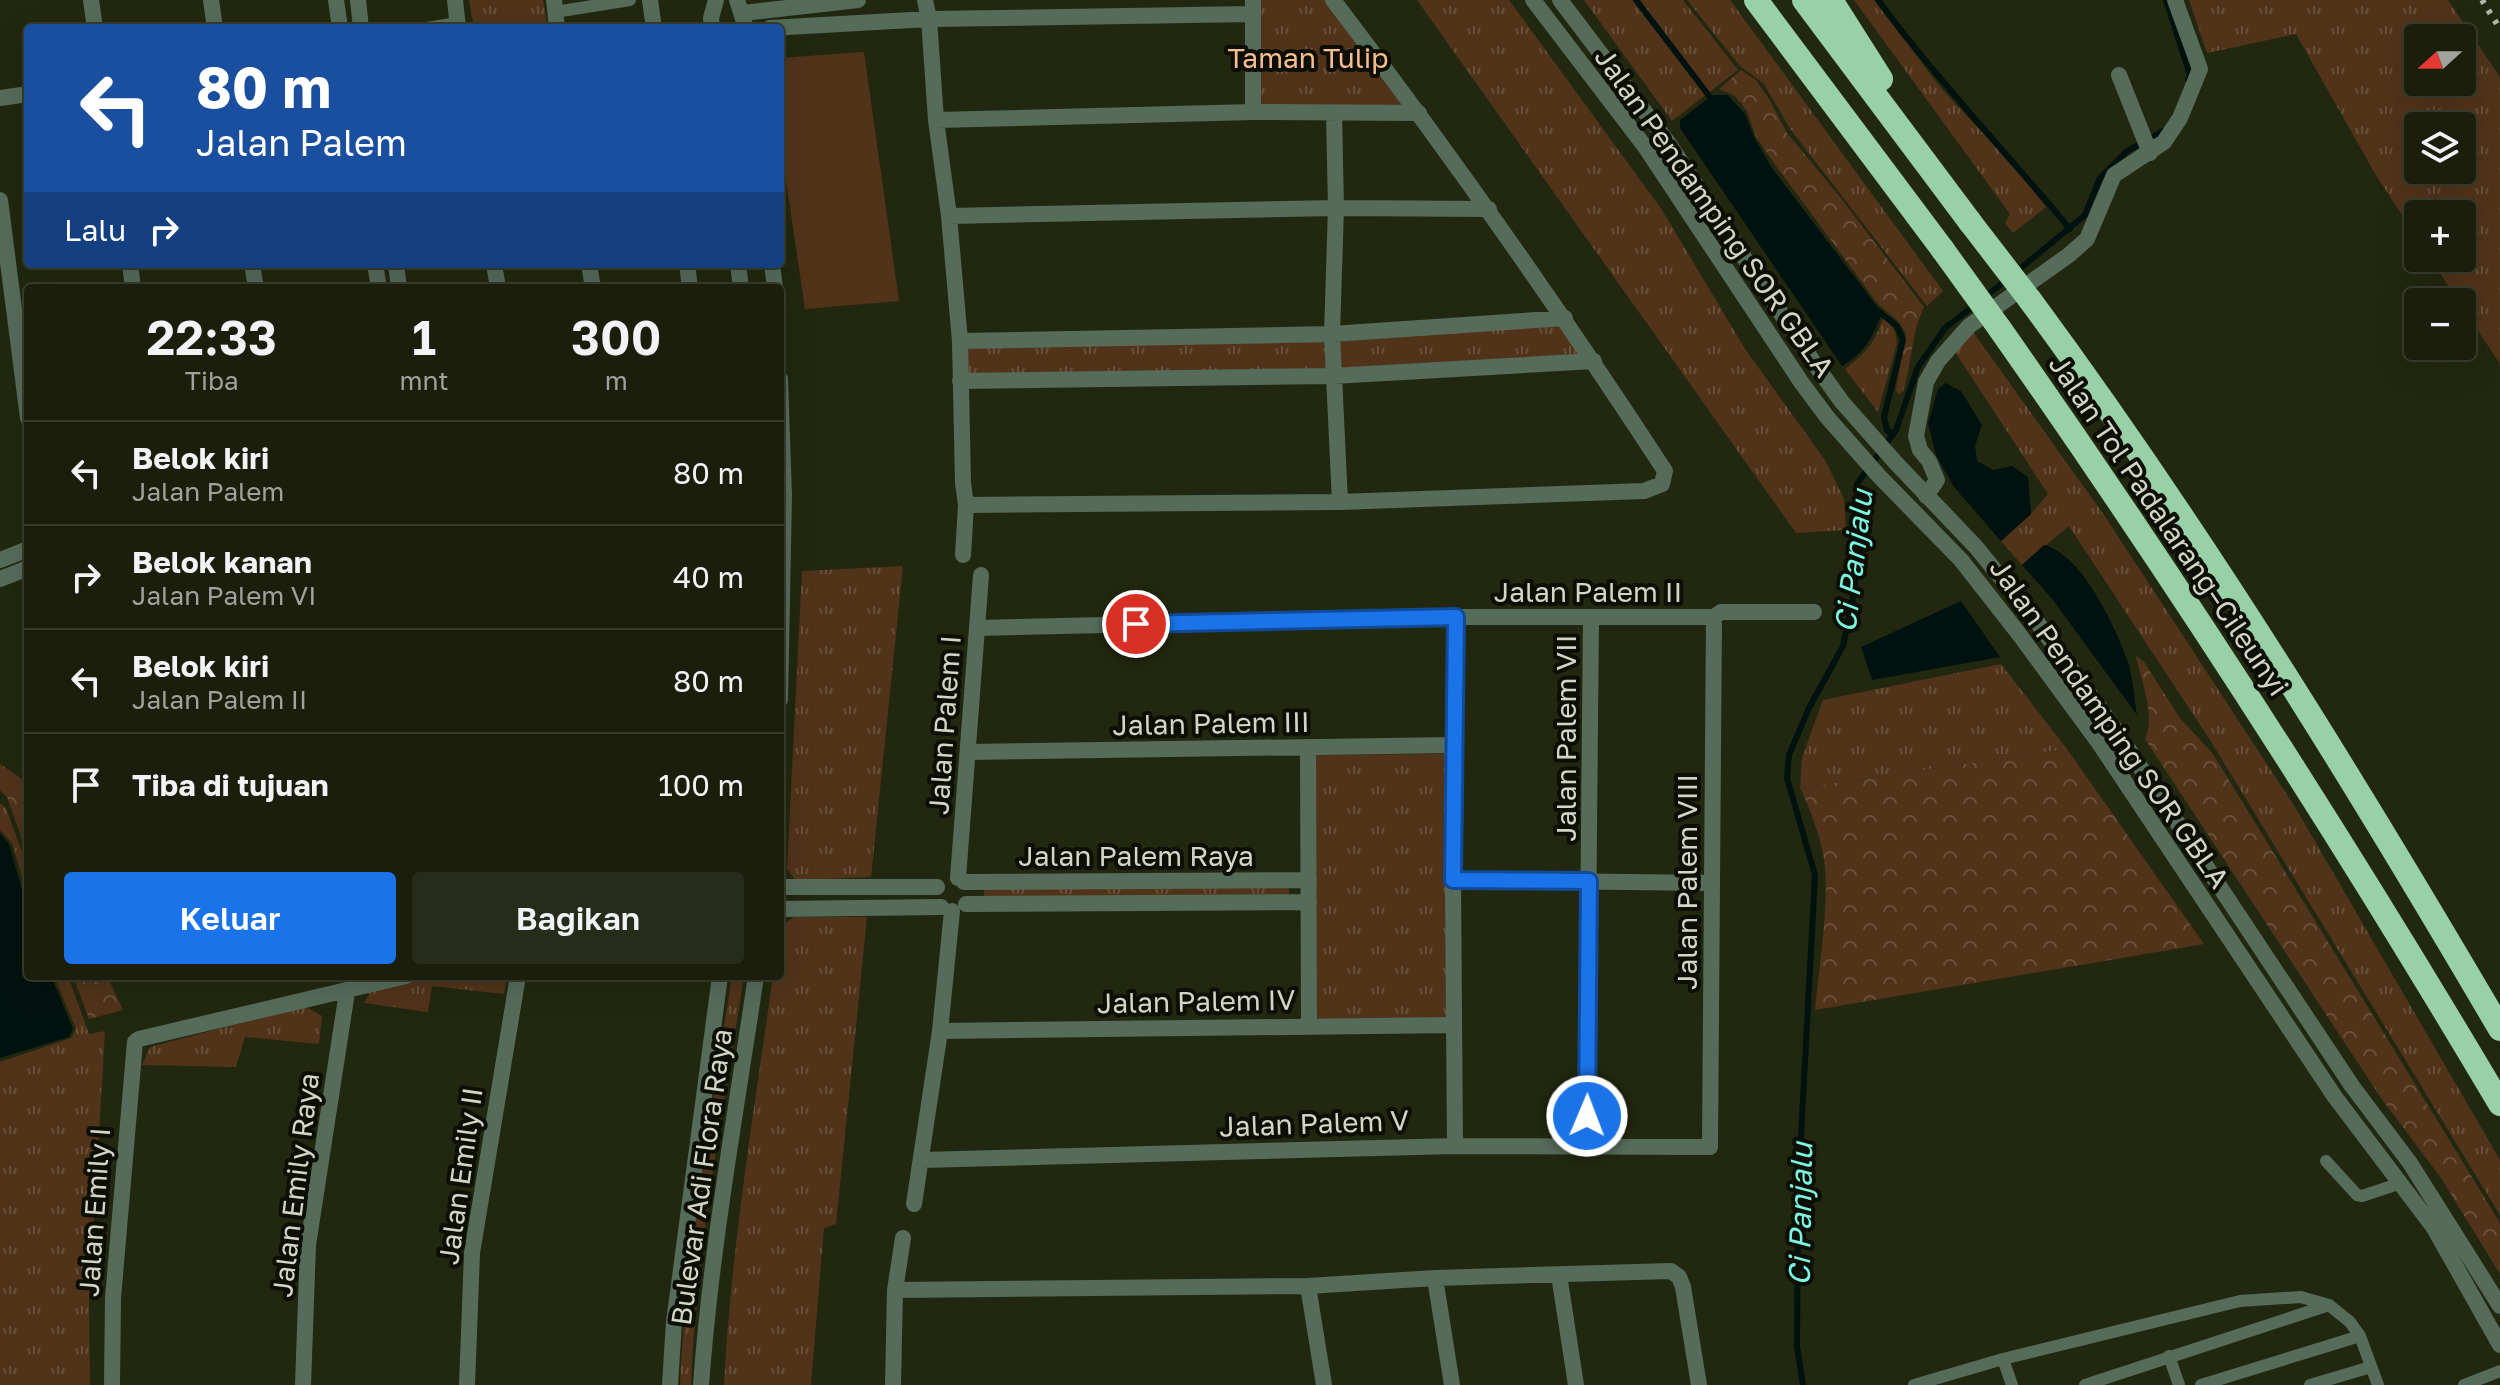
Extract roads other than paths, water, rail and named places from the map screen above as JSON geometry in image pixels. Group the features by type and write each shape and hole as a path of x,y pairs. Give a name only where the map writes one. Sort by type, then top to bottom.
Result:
{"highway":[{"name":"Jalan Tol Padalarang–Cileunyi","path":"1756,0 1943,250 2078,440 2320,807 2500,1104"},
{"name":"Jalan Tol Padalarang–Cileunyi","path":"1804,0 2030,300 2131,442 2289,681 2500,1029"},
{"path":"1831,0 1880,75 1889,111"}],"street":[{"path":"91,0 94,24"},
{"path":"211,0 214,24"},
{"path":"336,0 339,24"},
{"path":"358,0 361,24"},
{"path":"455,0 458,24"},
{"path":"650,0 653,24"},
{"path":"712,24 716,0"},
{"path":"742,14 858,0"},
{"path":"925,0 960,341 966,505 963,555"},
{"path":"966,505 1340,502 1654,490 1662,484 1665,471 1565,318 1419,113 1333,0"},
{"name":"Jalan Pendamping SOR GBLA","path":"1533,0 1646,148 1827,417 1961,560 2099,743 2335,1097 2434,1228 2500,1345"},
{"name":"Jalan Pendamping SOR GBLA","path":"1560,0 1667,141 1842,402 1976,547 2037,622 2115,729 2352,1086 2410,1163 2500,1306"},
{"path":"1926,496 1937,480 1929,461 1920,450 1916,436 1926,382 1938,361 1969,326 2087,239 2114,175 2148,146 2164,142 2173,130 2199,76 2199,63 2175,0"},
{"path":"784,27 1253,7 1253,112"},
{"path":"2119,75 2148,146"},
{"path":"0,98 24,95"},
{"path":"936,120 1253,112 1419,113"},
{"path":"1334,113 1336,208 1332,334 1340,502"},
{"path":"0,200 24,387"},
{"path":"949,216 1336,208 1489,209"},
{"path":"960,341 1332,334 1565,318"},
{"path":"960,381 1333,376 1594,361"},
{"path":"1851,444 1867,429"},
{"path":"4,558 24,550"},
{"name":"Jalan Palem I","path":"961,880 981,575"},
{"name":"Jalan Palem II","path":"977,628 1456,617 1714,617 1721,612 1814,612"},
{"path":"1455,1146 1453,745 1456,617"},
{"name":"Jalan Palem VII","path":"1586,1146 1591,617"},
{"name":"Jalan Palem VIII","path":"1710,1147 1714,617"},
{"name":"Jalan Palem III","path":"969,752 1453,745"},
{"path":"1308,747 1309,1025"},
{"path":"784,887 937,887 949,878 961,880 969,897 953,907"},
{"name":"Jalan Palem Raya","path":"961,880 1309,880"},
{"path":"1453,880 1712,883"},
{"path":"937,887 936,895 953,907"},
{"name":"Jalan Palem Raya","path":"784,909 1309,902"},
{"path":"914,1204 940,1031 953,907"},
{"path":"347,992 391,980"},
{"name":"Jalan Emily II","path":"467,1385 472,1253 517,980"},
{"name":"Bulevar Adi Flora Raya","path":"670,1385 674,1322 719,980"},
{"name":"Bulevar Adi Flora Raya","path":"701,1385 705,1325 718,1228 755,980"},
{"name":"Jalan Emily I","path":"112,1385 113,1298 134,1044 139,1039 347,992"},
{"name":"Jalan Emily Raya","path":"303,1385 308,1245 347,992"},
{"name":"Jalan Palem IV","path":"940,1031 1453,1025"},
{"name":"Jalan Palem V","path":"921,1160 1455,1146 1710,1147"},
{"path":"893,1385 895,1290 903,1238"},
{"path":"895,1290 1308,1286 1435,1278 1671,1271 1679,1277 1683,1287 1699,1385"},
{"path":"1559,1275 1576,1385"},
{"path":"1435,1278 1452,1385"},
{"path":"1308,1286 1324,1385"}],"lane":[{"path":"555,13 630,0"},
{"path":"2326,1161 2357,1195 2401,1183"},
{"path":"1914,1385 2003,1359 2240,1301 2301,1297 2329,1305 2350,1322 2360,1336 2378,1385"},
{"path":"2085,1385 2329,1305"},
{"path":"2201,1385 2360,1336"},
{"path":"2169,1356 2179,1385"},
{"path":"2003,1359 2012,1385"},
{"path":"2310,1385 2371,1367"},
{"path":"2464,1385 2500,1371"}],"waterway":[{"path":"1636,0 1713,101"},
{"path":"1878,0 2070,229"},
{"name":"Ci Panjalu","path":"2166,0 2190,75 2188,80"},
{"name":"Ci Panjalu","path":"2016,272 2085,215 2100,178 2127,151 2163,131"},
{"name":"Ci Panjalu","path":"1985,297 2007,279"},
{"name":"Ci Panjalu","path":"1803,1385 1797,1346 1798,1192 1815,875 1787,778 1789,755 1809,708 1843,646 1860,547 1857,484 1896,430 1918,367 1945,328 1976,304"},
{"path":"1878,311 1897,326 1903,340 1884,417 1887,431 1894,433"}],"railway":[{"path":"2482,0 2500,29"}],"park label":[{"name":"Taman Tulip","path":"1308,57"}]}
